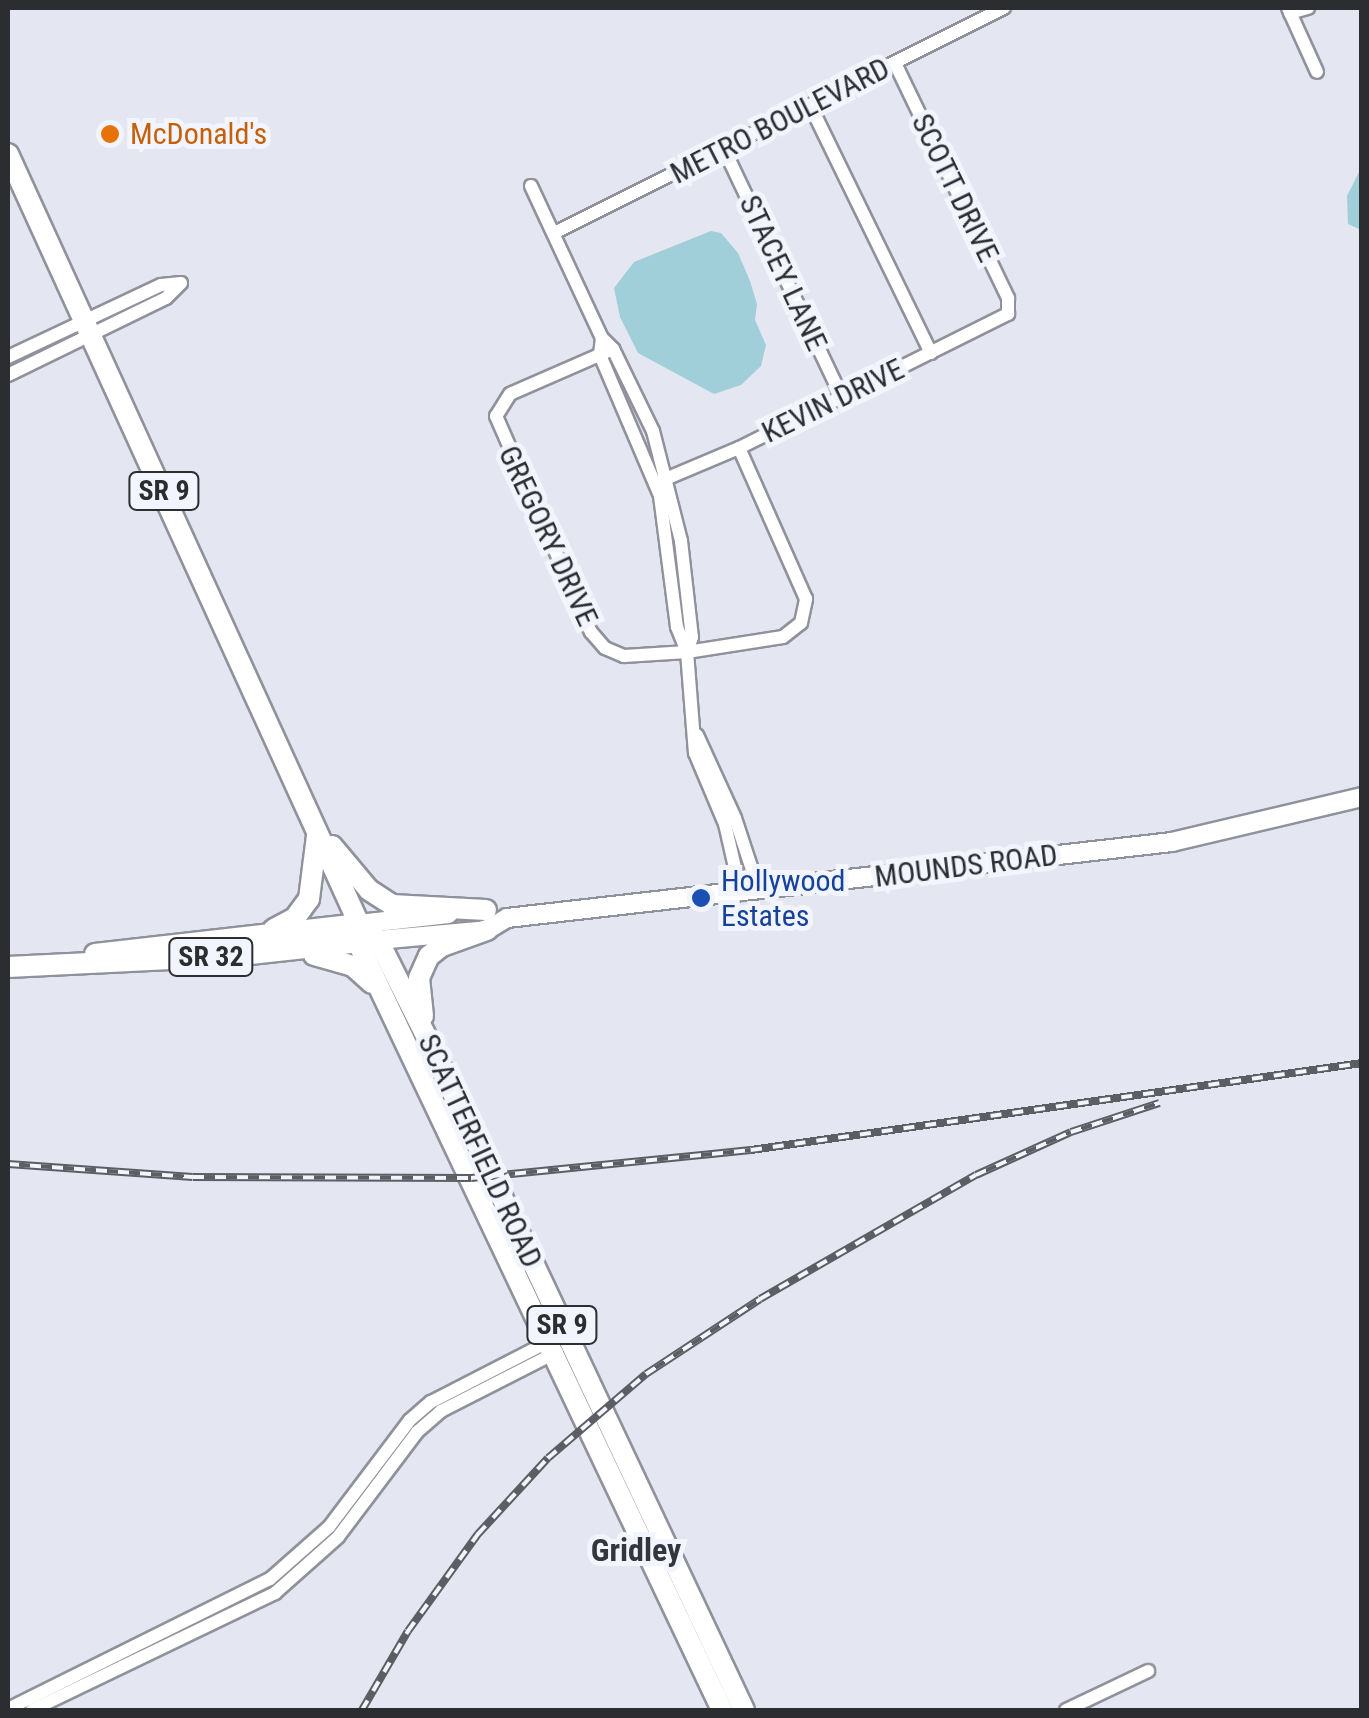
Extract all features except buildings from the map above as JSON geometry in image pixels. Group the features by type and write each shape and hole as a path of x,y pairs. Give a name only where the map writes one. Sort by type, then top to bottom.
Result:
{"main road":[{"name":"SCATTERFIELD ROAD","path":"8,154 318,829 365,936 390,1007 744,1710"},
{"name":"MOUNDS ROAD","path":"8,967 365,936 1172,842 1362,797"},
{"path":"318,829 369,890 386,902 486,920"},
{"name":"SR 32","path":"270,942 304,908 316,866 318,829"},
{"path":"427,1038 418,987 424,963 442,946 486,920"},
{"name":"SCATTERFIELD ROAD","path":"365,936 427,1038 722,1710"},
{"path":"270,942 353,966 390,1007"}],"street":[{"name":"METRO BOULEVARD","path":"554,233 1004,8"},
{"path":"1308,8 1289,10 1317,72"},
{"name":"SCOTT DRIVE","path":"895,63 1008,298 1008,314"},
{"path":"810,105 930,354"},
{"name":"STACEY LANE","path":"724,150 842,397"},
{"path":"531,186 602,338 662,481 687,588 692,637 687,652 700,770 750,893"},
{"path":"8,358 90,326 166,298 180,283 161,285 90,326 8,374"},
{"name":"KEVIN DRIVE","path":"662,481 738,448 1008,314"},
{"name":"GREGORY DRIVE","path":"607,352 510,394 498,410 498,428 597,641 624,656 687,652 782,637 794,631 805,614 806,600 738,448"},
{"path":"8,1709 270,1578 329,1527 420,1411 457,1385 559,1344"},
{"path":"32,1710 275,1594 338,1536 418,1432 441,1411 559,1344"},
{"path":"1066,1710 1148,1671"}],"water":[{"path":"1361,168 1362,230 1348,224 1347,196"},
{"path":"711,231 721,233 738,253 757,304 755,320 766,345 761,366 741,385 714,394 638,353 620,317 614,288 634,262"}],"railway":[{"path":"8,1164 193,1177 471,1178 751,1150 1362,1063"},
{"path":"362,1710 408,1631 478,1534 548,1458 646,1374 760,1299 976,1175 1071,1132 1159,1103"}],"place":[{"name":"McDonald's","path":"110,134"},
{"name":"Hollywood Estates","path":"701,898"}],"district":[{"name":"Gridley","path":"636,1550"}]}
